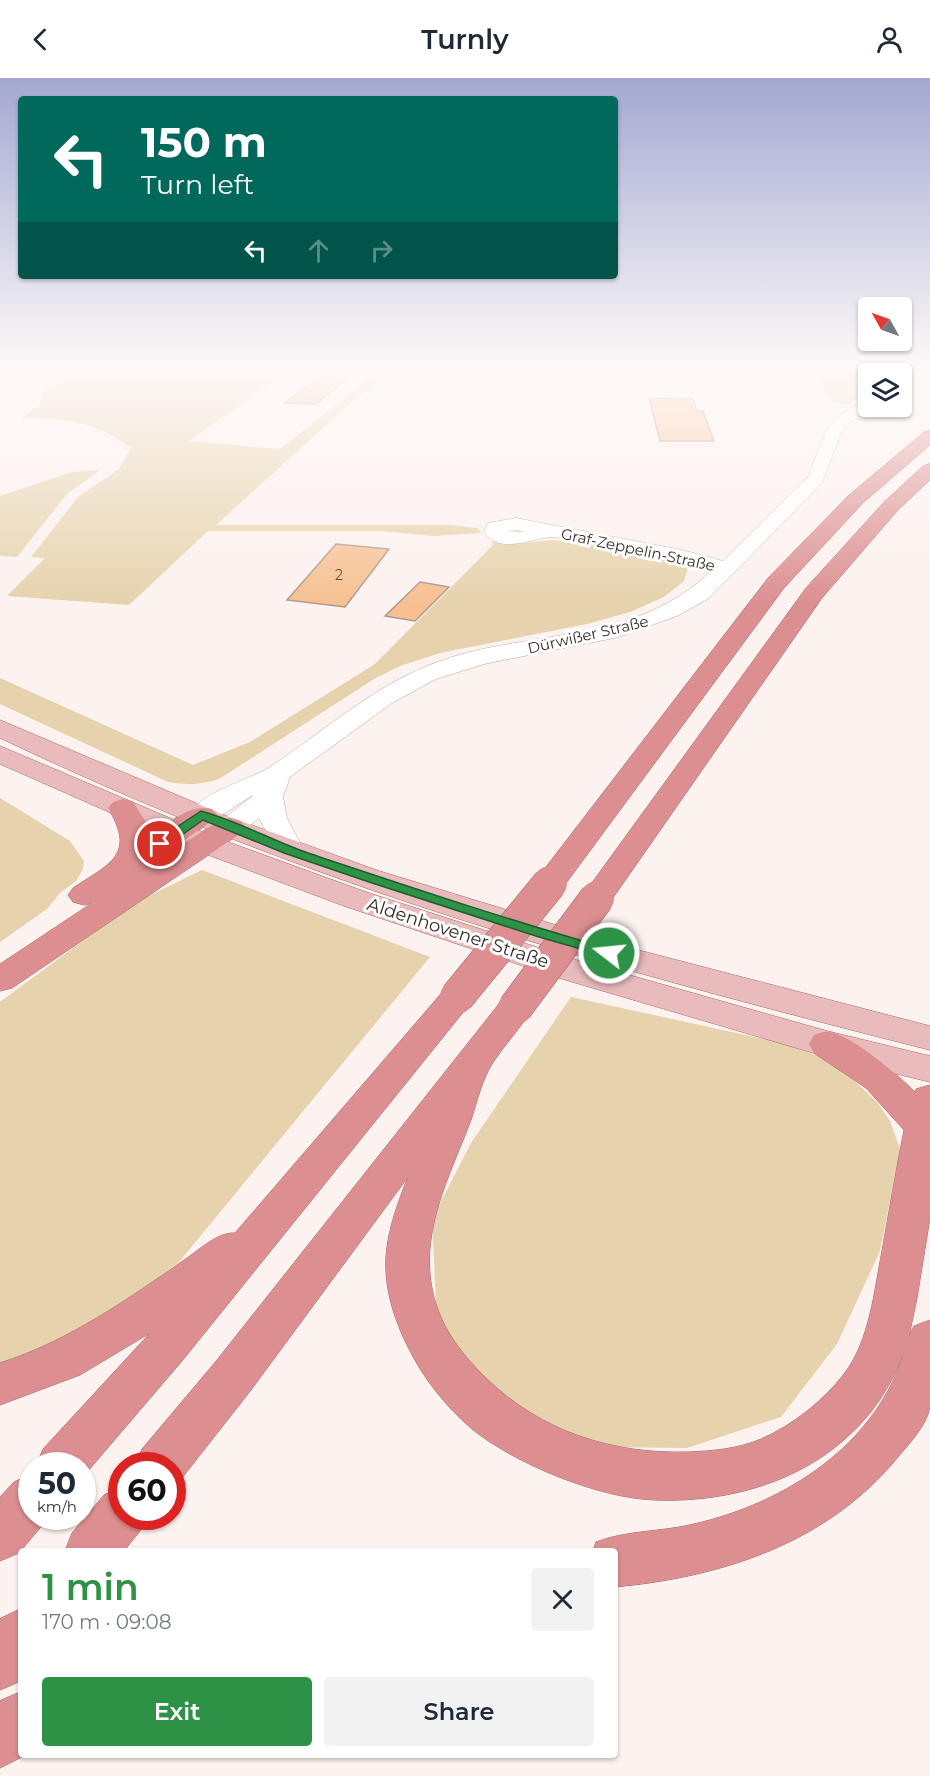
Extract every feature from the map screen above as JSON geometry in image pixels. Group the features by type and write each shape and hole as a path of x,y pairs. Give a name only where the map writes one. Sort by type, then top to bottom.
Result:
{"highway":[{"path":"73,1452 271,1223 550,883 776,584 856,499 917,447"},
{"path":"171,1452 242,1365 515,1008 597,898 814,593 891,506 930,470"},
{"path":"123,808 137,832 137,840 133,854 123,868"},
{"path":"0,953 123,868 204,830"},
{"path":"0,980 130,891 204,830"},
{"path":"474,1061 418,1205 408,1246 408,1271 418,1318 431,1348 442,1365 469,1396 488,1413 544,1449 617,1472 665,1477 700,1476 727,1472 778,1456 807,1441 844,1411 877,1363 887,1334 896,1296 927,1113 827,1044"},
{"path":"0,1384 60,1362 99,1341 271,1223"},
{"path":"618,1562 679,1553 740,1538 782,1521 817,1502 875,1451 896,1422 920,1376 930,1340"},
{"path":"0,1535 18,1515"},
{"path":"93,1548 108,1530"},
{"path":"0,1662 18,1640"},
{"path":"0,1739 18,1724"}],"main road":[{"name":"Aldenhovener Straße","path":"0,728 204,830 354,899 571,970 827,1044 930,1069"},
{"name":"Aldenhovener Straße","path":"0,754 123,808 289,850 544,934 785,1003 930,1038"}],"street":[{"name":"Dürwißer Straße","path":"204,830 274,785 396,690 411,682 469,661 612,632 643,623 685,604 700,594 800,497 816,478 828,447"},
{"name":"Graf-Zeppelin-Straße","path":"549,532 682,556 727,568"},
{"path":"274,785 273,818 289,850"}],"shaded area":[{"path":"302,447 216,525 452,525 477,528 481,533 434,536 381,531 208,531 129,605 7,596 45,558 31,557 78,497 119,469 131,448"},
{"path":"100,470 66,495 17,557 0,556 0,496 72,472"},
{"path":"554,540 639,553 688,568 684,581 664,597 630,612 587,624 440,653 400,666 374,679 219,779 206,782 187,784 168,782 0,704 0,678 193,765 250,742 375,664 493,545 491,541 510,544"},
{"path":"0,798 70,841 84,861 83,869 76,881 60,893 47,909 0,942"},
{"path":"202,870 430,957 179,1262 69,1344 0,1369 0,1002 134,903"},
{"path":"571,997 778,1042 819,1056 857,1083 877,1102 890,1121 900,1149 880,1251 837,1344 781,1417 687,1448 598,1447 555,1433 472,1378 437,1323 432,1219 471,1143"}],"building":[{"path":"336,544 389,549 345,607 287,600"},
{"path":"420,582 449,587 415,621 385,616"}],"route":[{"path":"160,844 201,815 251,836 374,879 609,953"}]}
